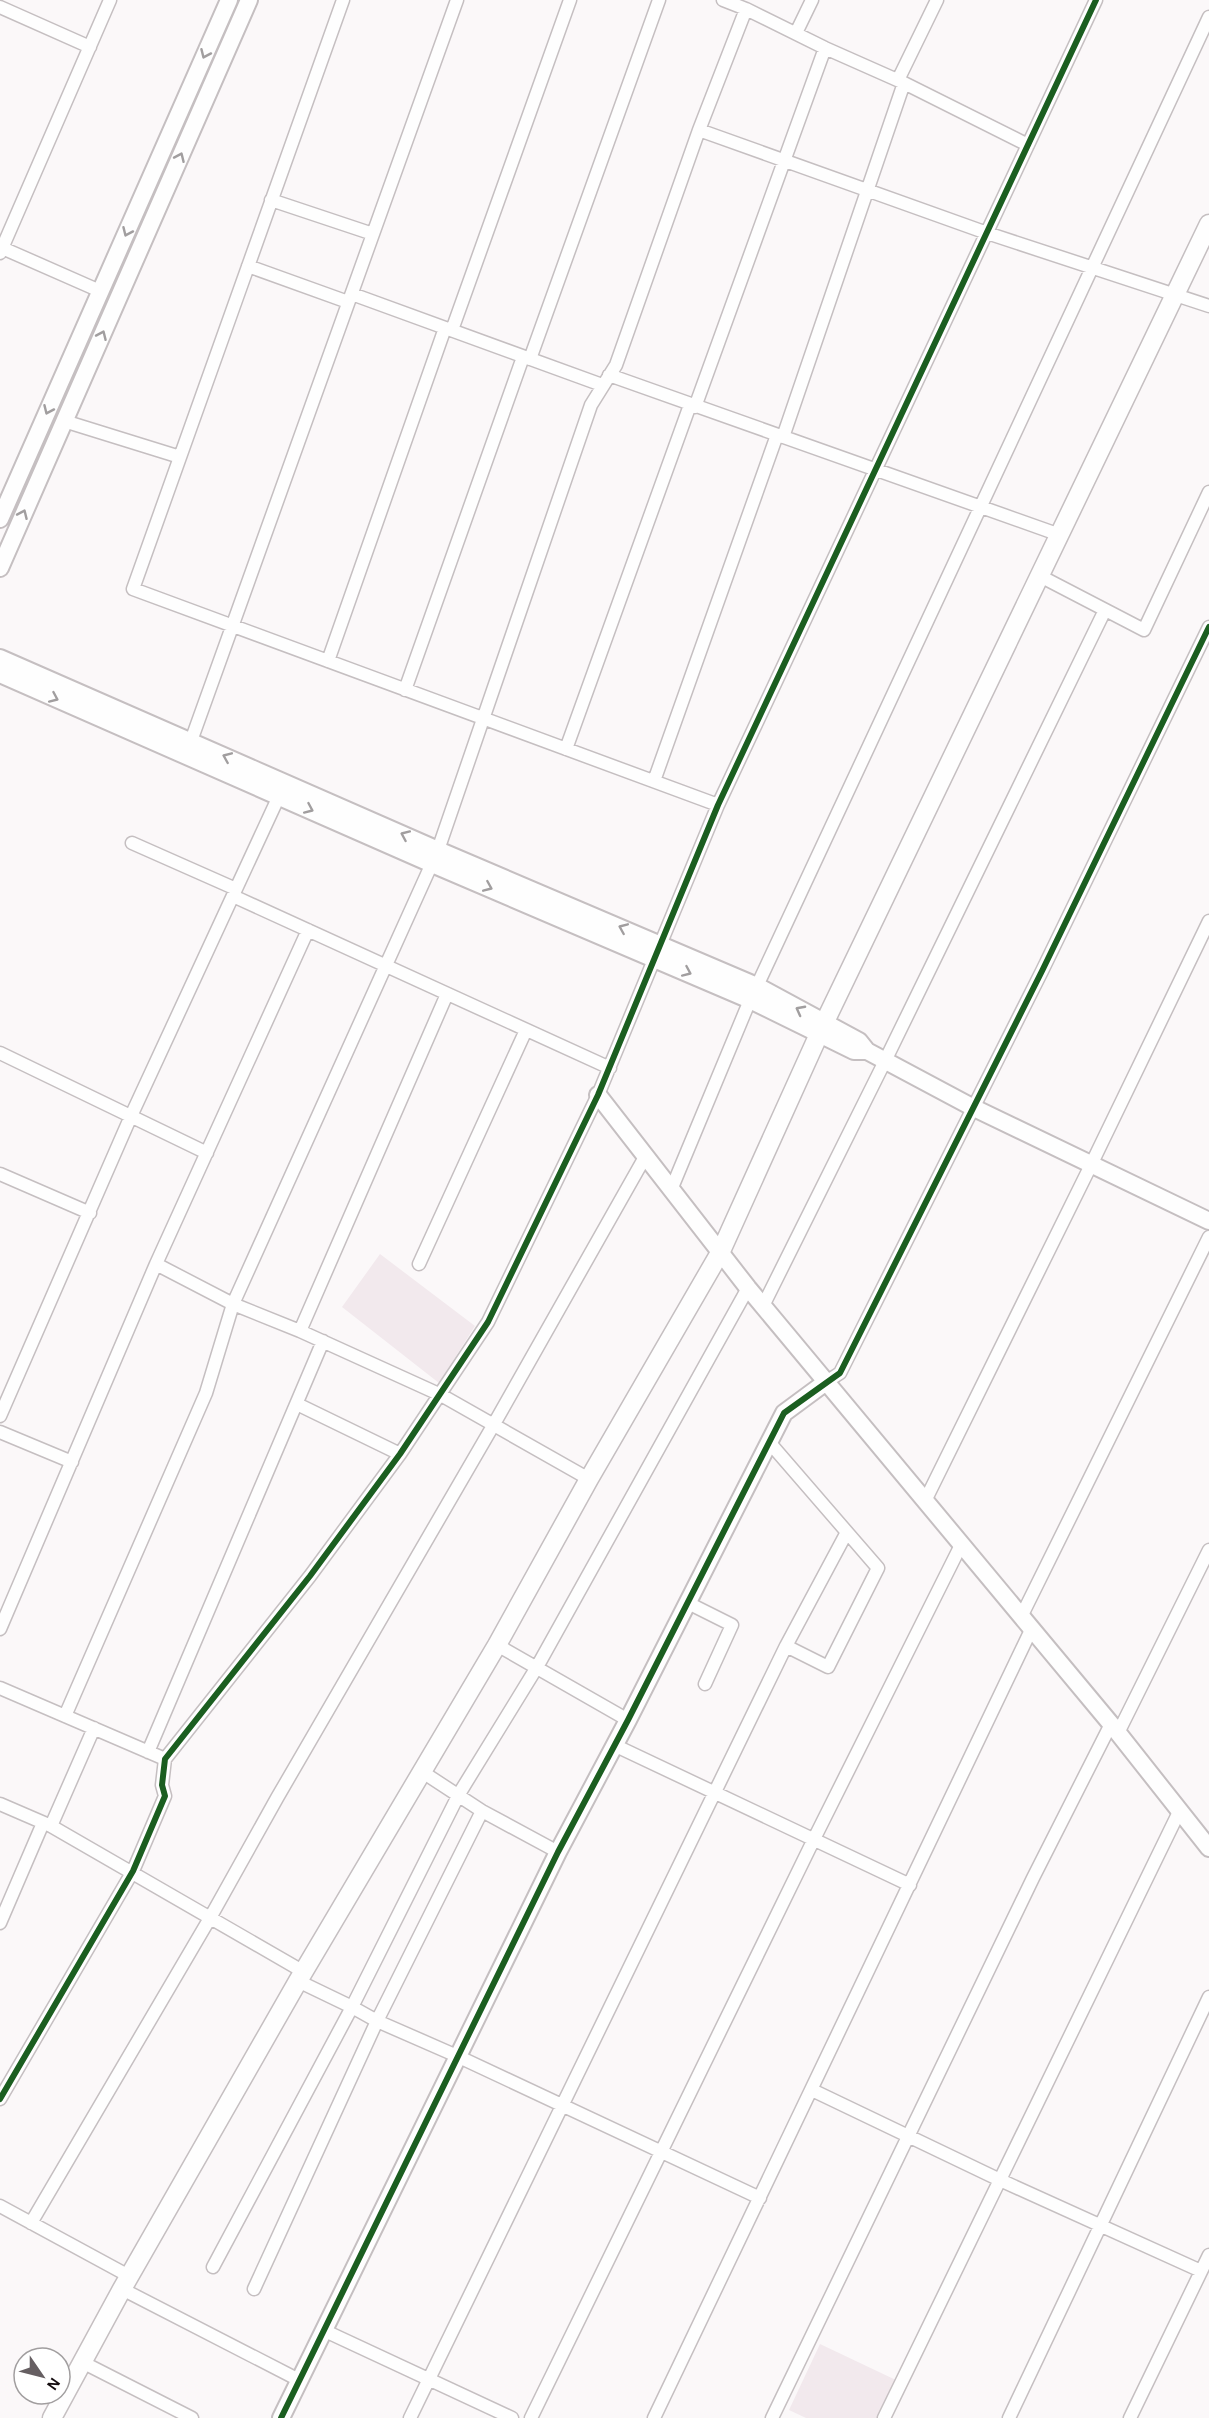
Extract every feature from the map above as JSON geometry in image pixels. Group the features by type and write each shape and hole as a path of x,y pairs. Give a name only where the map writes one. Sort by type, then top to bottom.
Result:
{"main road":[{"path":"0,519 229,0"},
{"path":"0,567 249,0"},
{"path":"52,2418 125,2283 301,1976 497,1645 589,1479 721,1251 822,1029 1209,224"},
{"path":"0,658 191,741 435,857"},
{"path":"0,674 279,796 435,857 754,993 822,1029 859,1041 867,1051 972,1107 1209,1221"},
{"path":"598,1095 763,1306 1114,1729 1209,1848"},
{"path":"281,2418 558,1852 628,1720 784,1413 826,1382"}],"street":[{"path":"100,291 1,250 110,0"},
{"path":"343,0 133,590 718,806"},
{"path":"191,741 457,0"},
{"path":"328,661 570,0"},
{"path":"405,690 659,0"},
{"path":"723,0 742,5 825,48 901,82 1028,145"},
{"path":"796,33 812,0"},
{"path":"654,781 868,190 901,82 937,0"},
{"path":"0,2099 133,1871 165,1796 162,1785 165,1759 310,1576 400,1454 488,1322 598,1095 718,806 1096,0"},
{"path":"65,1716 206,1393 233,1304 435,857 591,405 616,365 742,5"},
{"path":"0,7 90,47"},
{"path":"671,1190 754,993 980,506 1094,268 1209,17"},
{"path":"566,749 825,48"},
{"path":"699,130 987,233 1209,306"},
{"path":"272,200 373,234"},
{"path":"248,266 448,329 527,358 692,406 1060,535"},
{"path":"64,421 180,457"},
{"path":"1040,576 1144,630 1209,492"},
{"path":"763,1306 1105,610"},
{"path":"826,1382 840,1373 1042,971 1209,627"},
{"path":"0,1416 131,1116 279,796"},
{"path":"132,843 308,930 610,1068"},
{"path":"925,1501 1209,921"},
{"path":"0,1629 156,1264 308,930"},
{"path":"300,1331 447,994"},
{"path":"419,1264 526,1030"},
{"path":"0,1053 207,1153"},
{"path":"31,2223 210,1918 645,1157"},
{"path":"0,1174 90,1213"},
{"path":"654,2418 910,1885 1026,1624 1209,1238"},
{"path":"156,1264 233,1304 323,1341 441,1395 589,1479"},
{"path":"213,2267 352,2007 459,1794 537,1667 748,1287"},
{"path":"148,1752 323,1341"},
{"path":"297,1404 400,1454"},
{"path":"0,1432 72,1462"},
{"path":"769,1442 878,1568 828,1667 786,1646"},
{"path":"410,2418 564,2106 786,1646 847,1532"},
{"path":"531,2418 814,1839 961,1545"},
{"path":"772,2418 1028,1889 1208,1552"},
{"path":"688,1603 732,1625 705,1684"},
{"path":"497,1645 628,1720"},
{"path":"0,1688 165,1759"},
{"path":"0,1923 94,1728"},
{"path":"614,1745 910,1885"},
{"path":"421,1771 482,1811 558,1852"},
{"path":"0,1804 47,1824 133,1871 376,2021 457,2056 760,2198"},
{"path":"254,2289 376,2021 482,1811"},
{"path":"884,2418 1179,1812"},
{"path":"1009,2418 1209,1997"},
{"path":"812,2091 1000,2180 1201,2271"},
{"path":"0,2206 125,2283 299,2380"},
{"path":"1130,2418 1209,2255"},
{"path":"323,2330 512,2418"},
{"path":"82,2362 192,2418"}],"shaded area":[{"path":"380,1254 475,1326 439,1383 342,1307"},
{"path":"820,2344 898,2381 880,2418 806,2418 789,2410"}],"cycle path":[{"path":"0,2099 133,1871 165,1796 162,1785 165,1759 310,1576 400,1454 488,1322 598,1095 718,805 1096,0"},
{"path":"281,2418 558,1852 628,1720 784,1413 840,1373 1042,971 1209,627"}]}
